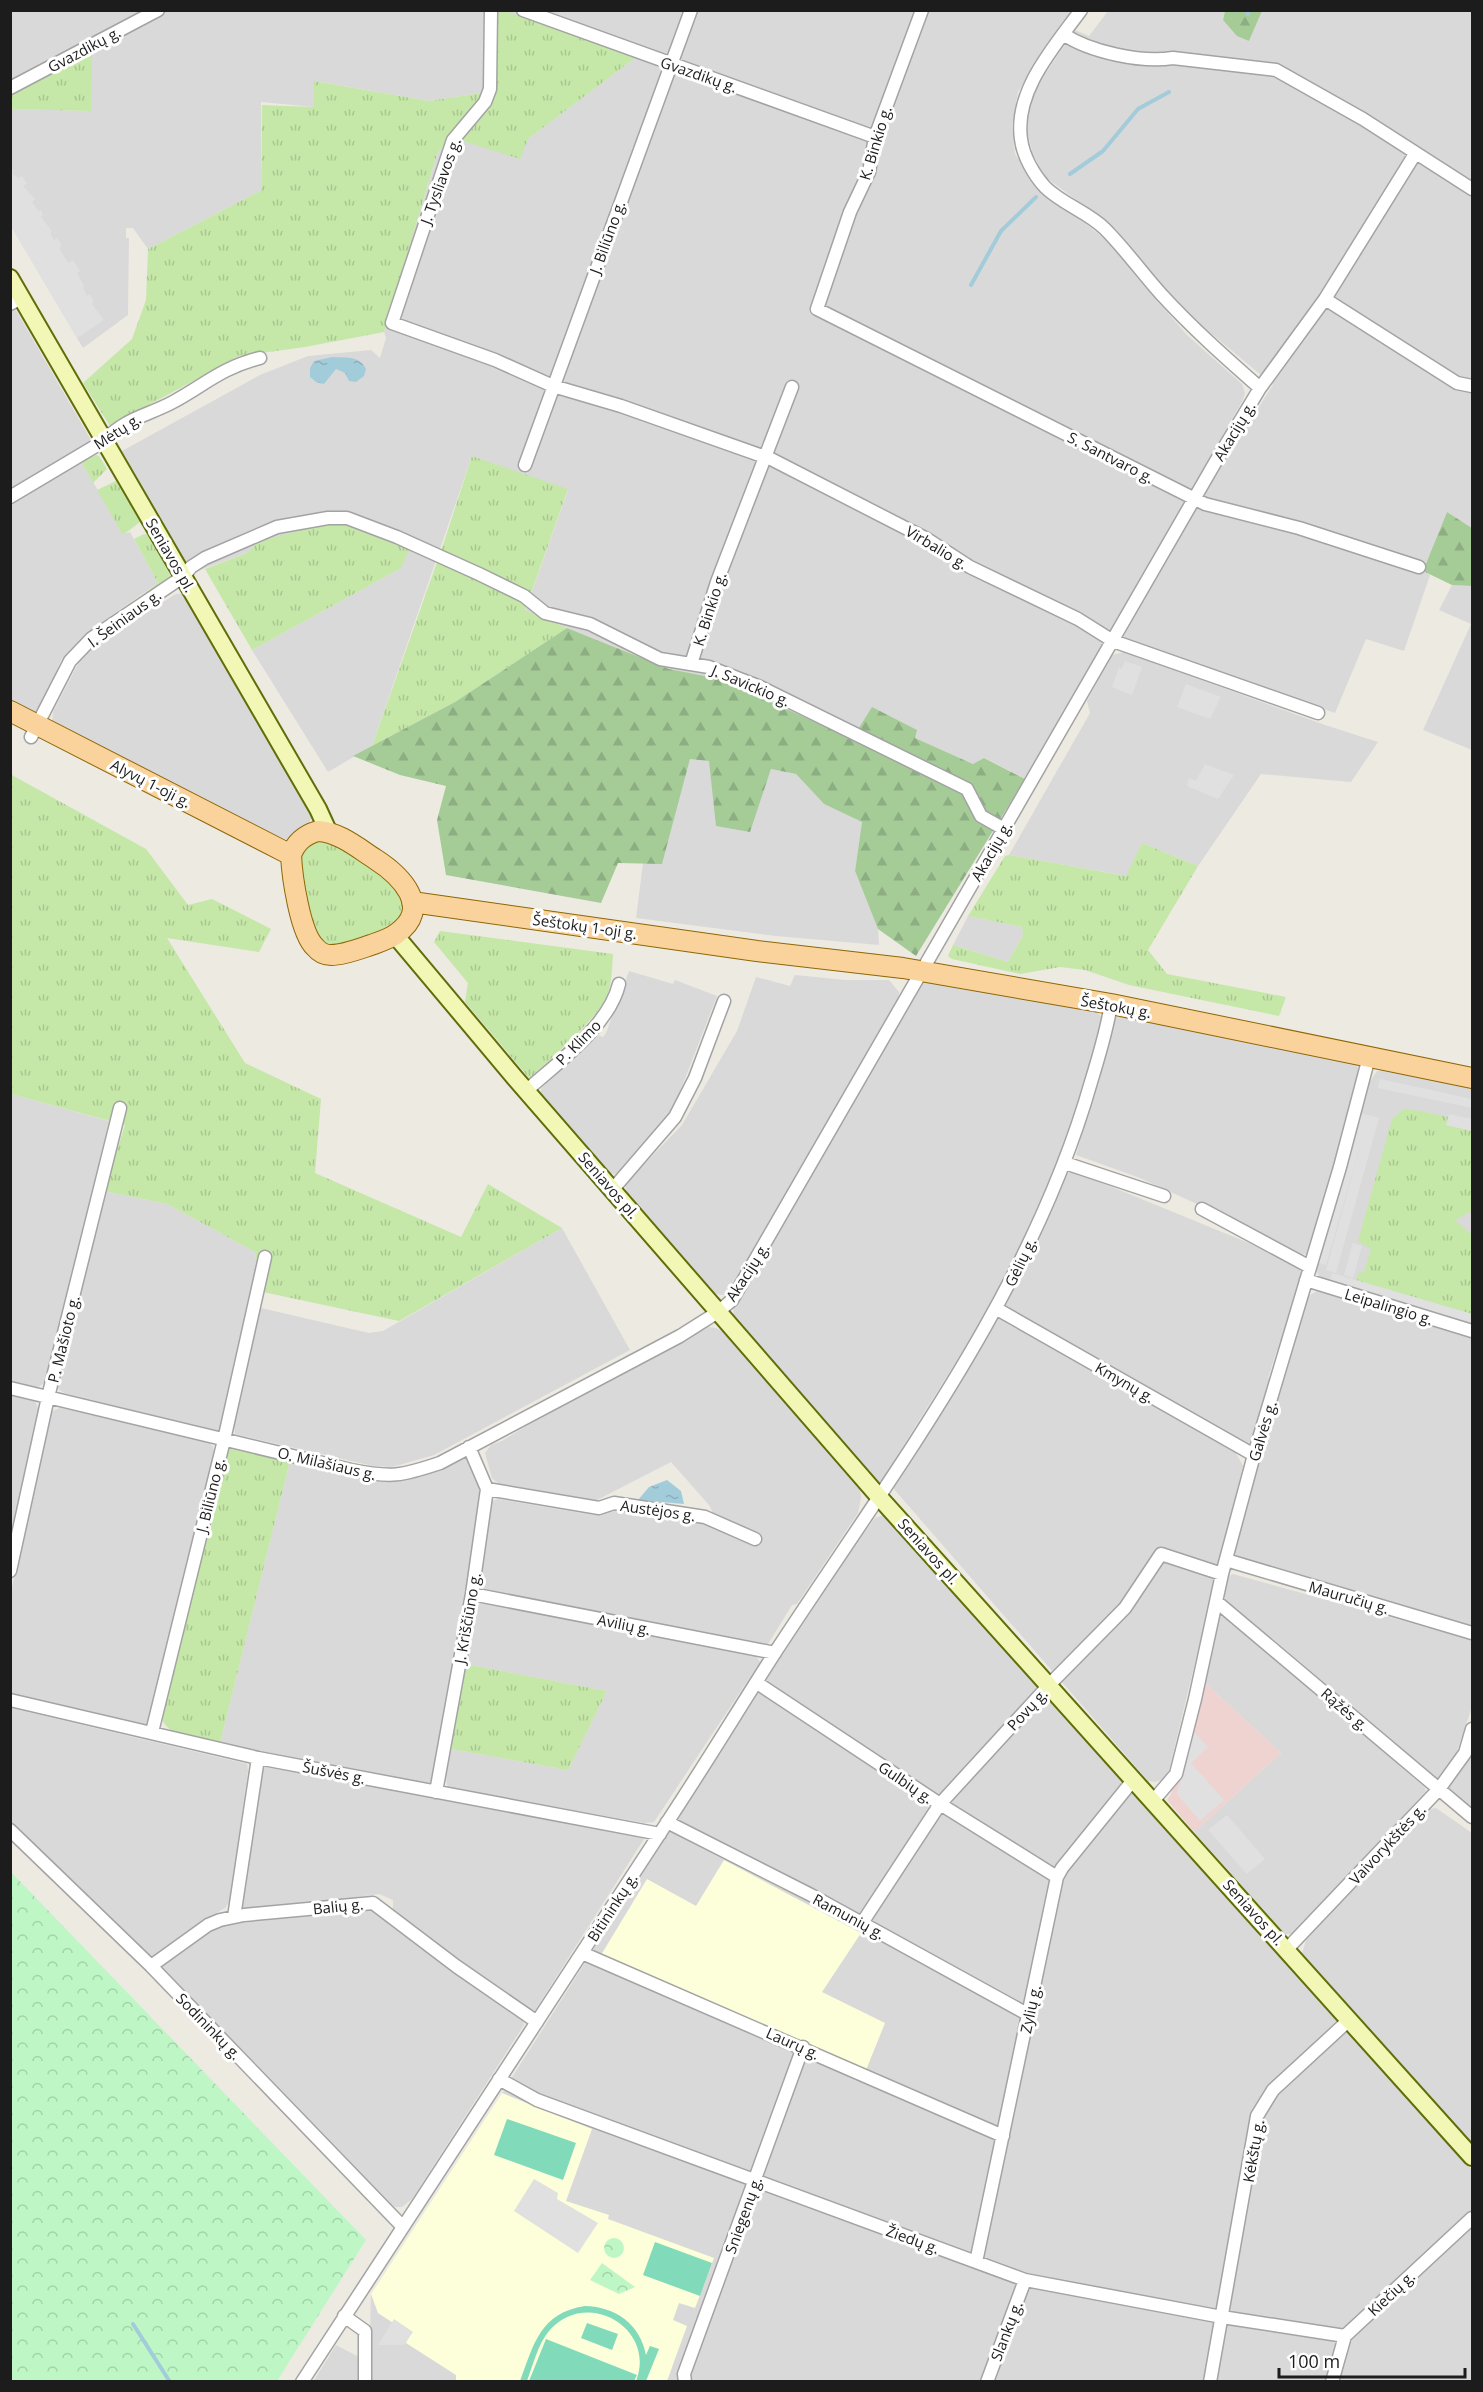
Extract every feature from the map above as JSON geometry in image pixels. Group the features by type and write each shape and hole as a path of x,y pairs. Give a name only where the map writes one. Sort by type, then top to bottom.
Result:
{"main road":[{"name":"Alyvų 1-oji g.","path":"10,711 34,731 291,855"},
{"path":"318,831 329,833 346,841 397,875 409,890 412,902 411,915 404,927 395,935 338,954 326,954 317,949 305,929 291,855 295,845 307,835 318,831"},
{"name":"Šeštokų 1-oji g.","path":"412,902 757,951"},
{"name":"Šeštokų g.","path":"757,951 922,972 1111,1004 1473,1078"}],"street":[{"name":"Gvazdikų g.","path":"10,88 158,10"},
{"name":"J. Tysliavos g.","path":"491,10 490,89 485,102 453,140 392,323 495,360 553,386"},
{"name":"Gvazdikų g.","path":"523,10 874,137"},
{"name":"J. Biliūno g.","path":"525,465 691,10"},
{"name":"K. Binkio g.","path":"817,309 850,212 868,172 874,137 922,10"},
{"name":"Akacijų g.","path":"1081,10 1029,88 1021,115 1021,139 1028,163 1046,187 1104,227 1161,294 1198,332 1260,388"},
{"path":"1063,34 1076,42 1130,57 1156,61 1173,58 1276,70 1363,119 1473,189"},
{"name":"Akacijų g.","path":"718,1312 736,1295 1194,498 1260,388 1324,299 1415,154"},
{"name":"Seniavos pl.","path":"10,278 16,301 104,441 184,576 318,809 329,833"},
{"path":"1324,299 1457,383 1473,386"},
{"name":"S. Santvaro g.","path":"817,309 1205,504 1299,528 1419,567"},
{"name":"Mėtų g.","path":"10,497 104,441 114,430 129,420 172,402 237,363 260,358"},
{"name":"Virbalio g.","path":"553,386 621,406 764,457 927,539 970,567 1078,619 1113,642 1318,713"},
{"name":"K. Binkio g.","path":"692,664 717,582 792,387"},
{"name":"I. Šeiniaus g.","path":"34,731 70,661 92,638 184,576 191,567 205,558 277,527 328,518 347,518 479,574"},
{"name":"J. Savickio g.","path":"479,574 524,596 545,613 590,624 660,659 709,667 758,686 967,789 981,816 1004,829"},
{"name":"Seniavos pl.","path":"395,935 526,1091 880,1498 1473,2157"},
{"name":"P. Klimo","path":"526,1091 573,1050 598,1023 610,1008 619,984"},
{"path":"613,1189 675,1117 696,1078 724,1001"},
{"name":"Gėlių g.","path":"880,1498 997,1309 1046,1209 1083,1110 1111,1004"},
{"name":"Galvės g.","path":"1153,1801 1176,1774 1222,1574 1254,1455 1369,1057"},
{"name":"P. Mašioto g.","path":"10,1571 48,1397 120,1108"},
{"path":"1065,1163 1164,1196"},
{"path":"1202,1209 1310,1267"},
{"name":"J. Biliūno g.","path":"152,1732 224,1440 265,1257"},
{"name":"Leipalingio g.","path":"1306,1280 1473,1331"},
{"name":"Kmynų g.","path":"997,1309 1254,1455"},
{"name":"O. Milašiaus g.","path":"10,1388 381,1476 402,1475 440,1463 680,1336 718,1312"},
{"path":"469,1447 487,1489"},
{"name":"Austėjos g.","path":"487,1489 598,1508 614,1503 705,1516 755,1539"},
{"name":"J. Kriščiūno g.","path":"436,1792 472,1594 487,1489"},
{"name":"Bitininkų g.","path":"302,2382 668,1822 775,1653 880,1498"},
{"name":"Povų g.","path":"862,1923 940,1804 1049,1685 1125,1608 1161,1554 1222,1574"},
{"name":"Mauručių g.","path":"1226,1560 1473,1633"},
{"name":"Avilių g.","path":"472,1594 775,1653"},
{"name":"Rąžės g.","path":"1216,1602 1473,1817"},
{"name":"Gulbių g.","path":"757,1683 940,1804 1057,1877"},
{"name":"Šušvės g.","path":"10,1700 258,1758 660,1834"},
{"name":"Vaivorykštės g.","path":"1287,1949 1439,1789 1465,1753 1473,1729"},
{"path":"234,1917 258,1758"},
{"name":"Zylių g.","path":"976,2262 1057,1877 1134,1779"},
{"name":"Ramunių g.","path":"668,1822 862,1923 1029,2014"},
{"name":"Sodininkų g.","path":"10,1830 151,1966 403,2227"},
{"name":"Balių g.","path":"151,1966 208,1925 234,1917 373,1903 456,1966 537,2022"},
{"name":"Laurų g.","path":"582,1953 803,2047 1003,2136"},
{"name":"Kėkštų g.","path":"1210,2382 1257,2116 1273,2090 1349,2020"},
{"name":"Sniegenų g.","path":"684,2382 684,2374 803,2047"},
{"name":"Žiedų g.","path":"499,2079 537,2100 1025,2280 1222,2317 1344,2336"},
{"name":"Kiečių g.","path":"1344,2336 1473,2218"},
{"name":"Slankų g.","path":"987,2382 1025,2280"},
{"path":"344,2316 365,2331 366,2382"},
{"path":"1332,2382 1344,2336"}],"shaded area":[{"path":"11,11 1071,11 1039,56 1018,92 1012,126 1015,154 1036,185 1114,246 1137,278 1187,335 1242,384 1245,393 1243,400 1025,779 985,758 973,764 915,738 872,708 852,739 721,679 669,669 525,611 568,490 472,456 372,746 328,772 252,650 401,568 257,542 249,552 192,573 122,451 260,375 308,356 371,350 380,358 386,338 384,332 437,154 450,137 472,143 528,139 635,58 494,91 429,101 315,81 314,107 261,102 262,190 148,249 133,228 126,228 126,238 129,238 128,315 83,348 11,226 11,109 90,111 91,51 11,95"},
{"path":"1108,11 1225,11 1223,20 1249,41 1262,11 1472,11 1472,528 1447,512 1423,571 1430,575 1404,651 1366,639 1335,713 1125,642 1124,636 1214,476 1273,385 1189,315 1154,277 1116,229 1045,177 1033,154 1027,132 1028,112 1033,92 1075,30 1089,36"},
{"path":"11,169 14,171 12,174 19,178 22,176 27,184 23,186 35,199 32,202 38,211 41,210 43,215 41,217 52,231 50,233 54,240 57,238 62,246 59,248 68,263 73,260 80,271 77,273 83,288 87,296 90,294 94,302 92,304 104,320 77,338 11,226"},
{"path":"16,310 91,440 89,444 11,489 10,311"},
{"path":"81,461 123,534 130,532 158,583 92,629 61,660 42,705 37,712 31,713 11,705 11,504"},
{"path":"1452,585 1472,586 1472,750 1423,730 1471,624 1439,610"},
{"path":"176,594 183,594 187,598 308,807 311,818 309,825 298,838 288,840 222,812 52,725 53,712 81,658 99,642"},
{"path":"1124,652 1378,742 1351,782 1261,774 1198,866 1142,843 1127,876 1009,855 1090,713 1087,701 1112,655"},
{"path":"1125,661 1142,667 1132,695 1112,687 1119,668 1122,669"},
{"path":"1186,684 1221,697 1210,719 1177,707"},
{"path":"690,759 709,760 750,831 771,769 796,774 824,804 862,822 855,871 878,929 879,945 776,936 636,918 643,863 662,863"},
{"path":"1205,764 1234,775 1218,799 1187,786 1189,778 1196,781"},
{"path":"968,916 1022,927 1023,935 1008,962 953,945"},
{"path":"629,971 673,984 675,980 717,996 674,1107 653,1138 618,1176 609,1172 541,1098 540,1093 542,1087 579,1051 597,1035 603,1037 606,1033"},
{"path":"795,975 845,980 889,980 899,992 898,1003 733,1289 727,1294 711,1293 627,1195 625,1184 682,1125 737,1031 756,977 790,986"},
{"path":"925,982 1097,1012 1103,1018 1077,1112 1055,1174 1033,1220 988,1311 881,1481 877,1483 736,1322 733,1315 734,1307 919,986"},
{"path":"1124,1014 1357,1063 1359,1076 1308,1254 1300,1255 1140,1178 1076,1155 1112,1022"},
{"path":"1386,1070 1472,1089 1472,1325 1329,1283 1317,1273 1369,1083 1377,1071"},
{"path":"1380,1079 1472,1099 1472,1108 1378,1088"},
{"path":"11,1094 109,1121 46,1382 38,1387 30,1388 11,1385"},
{"path":"1360,1113 1379,1118 1336,1273 1326,1270 1367,1122 1326,1265 1318,1263"},
{"path":"1449,1114 1472,1119 1472,1131 1446,1125"},
{"path":"1073,1171 1283,1257 1295,1264 1301,1272 1302,1279 1280,1350 1277,1350 1268,1378 1271,1380 1251,1442 1245,1444 1003,1308 1002,1305 1065,1175"},
{"path":"104,1191 167,1204 255,1252 259,1271 222,1426 219,1430 64,1393 57,1388"},
{"path":"562,1228 630,1350 434,1455 392,1467 373,1466 235,1434 234,1426 257,1312 261,1308 369,1333 383,1331"},
{"path":"1353,1243 1362,1246 1353,1278 1344,1275"},
{"path":"1332,1273 1472,1314 1472,1325 1329,1283"},
{"path":"1317,1291 1472,1336 1472,1628 1239,1559 1235,1554 1233,1548 1305,1302"},
{"path":"998,1318 1236,1453 1243,1466 1217,1568 1156,1550 1121,1605 1054,1673 893,1488 893,1484 992,1321"},
{"path":"708,1327 726,1333 860,1488 858,1513 797,1604 792,1605 768,1644 484,1589 481,1582 487,1508 492,1501 498,1499 593,1515 620,1510 715,1517 709,1505 671,1462 593,1502 501,1486 492,1478 485,1453 491,1445 502,1441 555,1408"},
{"path":"11,1395 35,1401 39,1410 11,1543"},
{"path":"60,1408 208,1441 213,1447 214,1453 152,1717 147,1724 142,1725 11,1695 11,1592 50,1412"},
{"path":"467,1456 480,1481 481,1491 434,1780 429,1783 278,1757 220,1743 290,1461 372,1480 398,1479"},
{"path":"883,1515 1135,1792 1472,2170 1472,2381 369,2382 371,2294 757,1693 853,1548 875,1518"},
{"path":"1162,1562 1175,1562 1213,1576 1215,1580 1169,1770 1165,1778 1156,1782 1148,1781 1062,1682 1119,1622"},
{"path":"1233,1574 1472,1640 1472,1707 1456,1754 1437,1780 1432,1780 1226,1601 1224,1593 1229,1576"},
{"path":"484,1601 756,1656 760,1662 654,1822 644,1823 450,1788 447,1785 446,1776 451,1749 568,1770 607,1691 465,1664 474,1608"},
{"path":"1225,1615 1426,1791 1302,1928 1292,1934 1285,1934 1194,1832 1281,1753 1204,1682 1215,1631 1220,1617"},
{"path":"1204,1682 1281,1753 1194,1832 1167,1800 1171,1794"},
{"path":"11,1708 247,1764 248,1771 230,1901 225,1908 188,1931 152,1958 11,1824"},
{"path":"1193,1731 1208,1747 1191,1763 1224,1800 1200,1821 1177,1794"},
{"path":"1472,1742 1472,1809 1447,1785"},
{"path":"266,1767 642,1836 644,1839 534,2012 531,2013 393,1912 393,1900 379,1894 241,1911 258,1807 260,1772"},
{"path":"1436,1808 1472,1833 1472,2144 1302,1954 1306,1940 1419,1816"},
{"path":"1227,1815 1265,1859 1247,1874 1208,1830"},
{"path":"724,1860 861,1933 822,1992 885,2023 866,2070 601,1955 647,1879 696,1906"},
{"path":"363,1907 374,1910 522,2018 524,2025 412,2199 402,2207 388,2205 163,1971 162,1966 162,1962 213,1927"},
{"path":"502,2093 592,2129 566,2201 609,2215 608,2219 714,2258 695,2308 679,2303 673,2320 687,2326 667,2381 456,2381 456,2375 406,2343 410,2334 378,2313 371,2294"},
{"path":"534,2179 558,2193 557,2199 598,2223 578,2253 514,2211"},
{"path":"394,2319 413,2332 404,2345 378,2345"},
{"path":"336,2345 359,2357 360,2381 313,2382"}],"green space":[{"path":"505,11 635,58 528,139 520,159 450,137 437,154 384,332 305,347 239,356 110,426 83,383 132,339 146,300 148,249 262,190 262,105 314,107 314,81 429,101 494,91 496,19 498,13"},
{"path":"1225,11 1262,11 1249,41 1237,36 1223,20"},
{"path":"92,50 91,111 11,109 11,95"},
{"path":"96,455 107,469 93,483 81,461"},
{"path":"472,456 568,489 525,610 567,628 455,702 372,746 442,548"},
{"path":"116,481 140,522 123,535 97,490"},
{"path":"1447,512 1472,528 1472,586 1452,585 1423,571"},
{"path":"330,522 353,524 410,548 401,568 252,650 205,569 249,552 257,542"},
{"path":"144,534 149,535 171,577 149,593 145,593 158,583 134,539"},
{"path":"567,628 669,669 721,679 852,739 872,707 917,730 915,738 973,764 984,758 1025,779 916,956 878,929 855,871 862,822 824,804 796,774 771,769 750,832 716,826 709,761 690,759 662,864 618,863 601,903 446,875 437,820 446,786 400,775 353,756 455,702"},
{"path":"10,774 146,849 188,905 212,899 271,929 259,952 167,938 245,1063 321,1099 315,1173 461,1237 488,1184 562,1228 399,1321 263,1292 255,1252 167,1204 104,1191 125,1125 11,1094"},
{"path":"330,840 391,876 404,896 402,916 380,935 334,946 323,942 312,927 299,858 310,842"},
{"path":"1142,843 1198,866 1148,950 1167,974 1286,997 1279,1016 1129,985 1085,970 1060,967 1020,974 952,959 948,956 953,945 1008,962 1023,935 1022,927 968,916 1005,856 1126,876"},
{"path":"440,931 613,954 611,978 605,1000 591,1019 530,1079 465,1002 468,983 434,942"},
{"path":"1403,1109 1448,1117 1447,1125 1472,1131 1472,1211 1455,1220 1472,1235 1472,1314 1356,1280 1359,1272 1364,1273 1371,1249 1358,1241 1392,1119"},
{"path":"233,1447 290,1461 220,1743 179,1734 166,1726 162,1719 224,1451"},
{"path":"465,1664 607,1691 568,1770 451,1749"},
{"path":"11,1872 366,2240 277,2381 11,2381"},
{"path":"507,2119 576,2143 563,2180 494,2155"},
{"path":"614,2238 621,2241 624,2248 621,2255 614,2258 607,2255 604,2248 607,2241"},
{"path":"655,2242 712,2263 700,2296 643,2275"},
{"path":"602,2263 635,2287 619,2294 590,2280"},
{"path":"585,2306 607,2310 625,2319 638,2334 646,2355 650,2346 659,2349 646,2381 636,2381 640,2362 636,2345 627,2330 614,2320 598,2314 581,2313 564,2318 549,2331 539,2348 527,2381 520,2381 535,2343 548,2323 558,2315"},
{"path":"587,2323 618,2334 612,2350 581,2338"},
{"path":"546,2339 637,2375 634,2381 529,2381"}],"water":[{"path":"332,357 352,358 360,361 366,369 364,376 356,382 349,381 345,373 336,369 324,384 310,377 310,368 314,361"},
{"path":"667,1480 681,1491 684,1504 638,1500 649,1487"}],"waterway":[{"path":"1247,10 1248,14"},
{"path":"1070,174 1103,151 1138,109 1169,92"},
{"path":"971,285 1001,231 1036,197"},
{"path":"133,2324 170,2382"}]}
